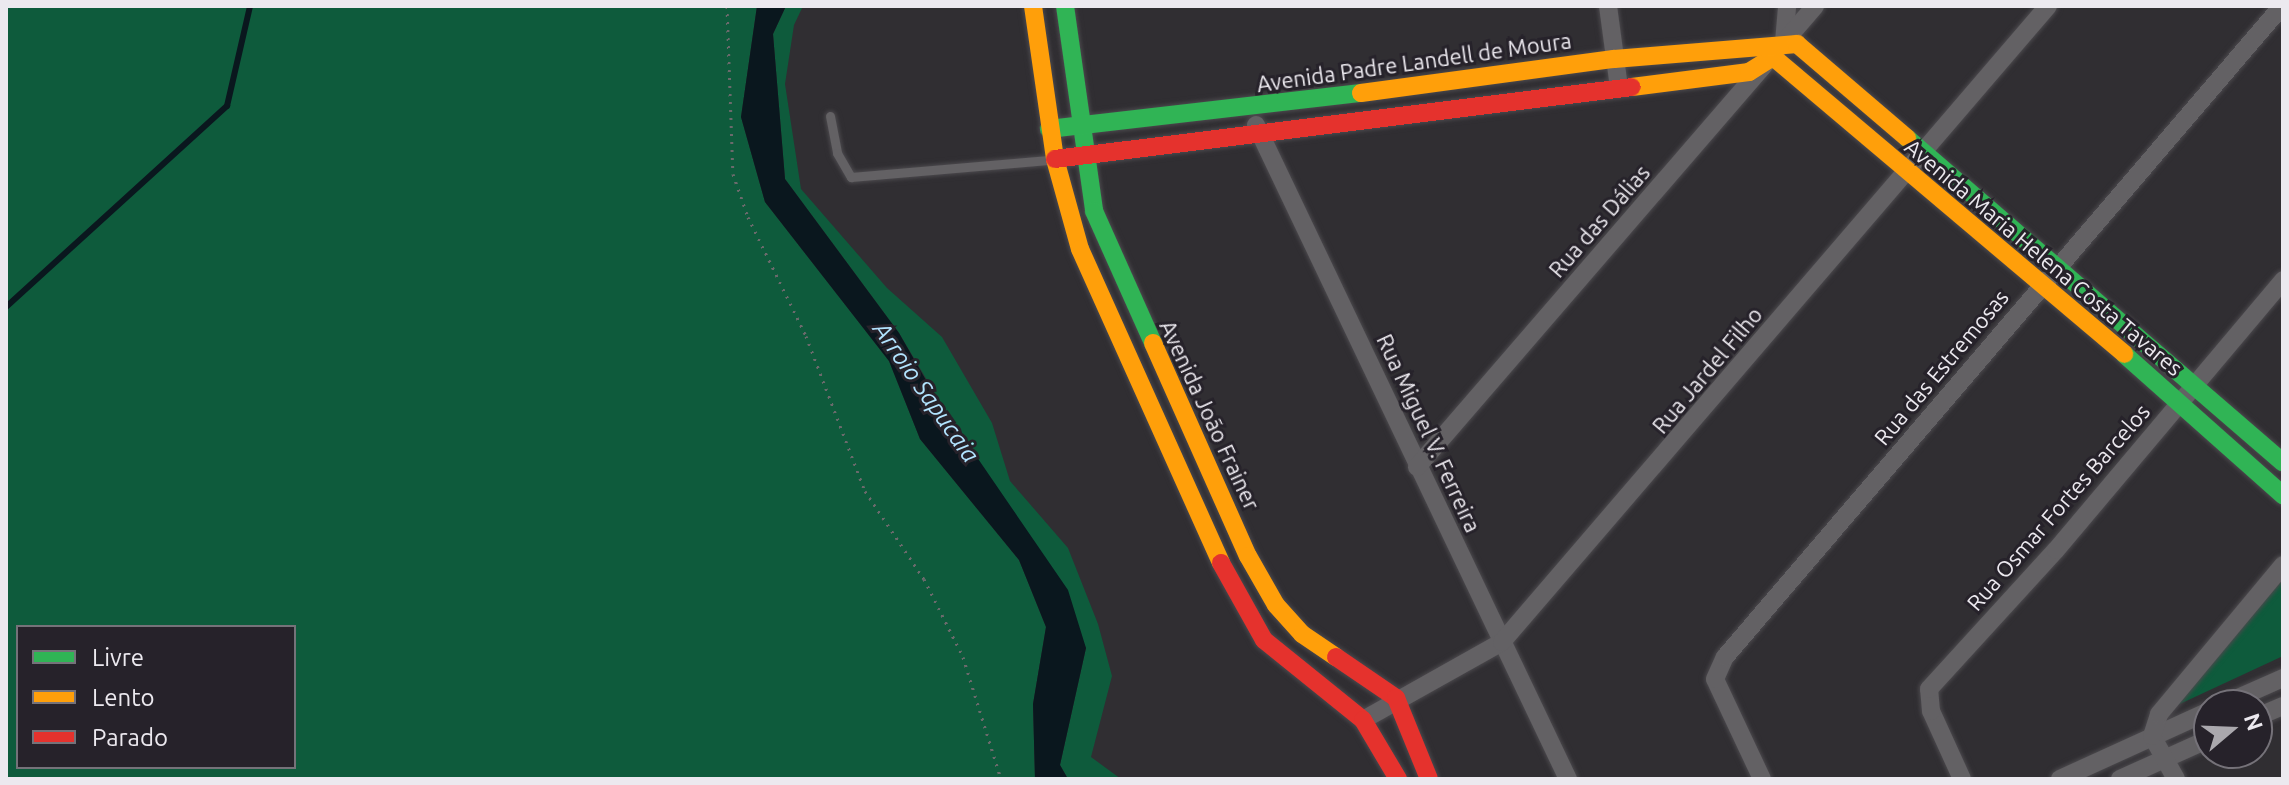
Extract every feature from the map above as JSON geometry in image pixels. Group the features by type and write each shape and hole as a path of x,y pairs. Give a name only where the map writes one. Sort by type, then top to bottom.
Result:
{"street":[{"path":"1033,6 1049,129 1080,249 1246,616 1264,640 1363,720 1398,779"},
{"name":"Avenida João Frainer","path":"1065,6 1080,128 1107,248 1276,605 1302,634 1396,698"},
{"path":"1608,6 1619,87"},
{"path":"1055,159 1262,136 1749,72 1779,50 1787,6"},
{"name":"Rua das Dálias","path":"1417,467 1815,6"},
{"name":"Rua Jardel Filho","path":"1363,720 1396,698 1502,642 2048,6"},
{"name":"Rua das Estremosas","path":"1762,779 1715,679 1725,657 2282,6"},
{"name":"Avenida Maria Helena Costa Tavares","path":"2283,462 1797,44 1779,50 1906,174 2181,402 2283,495"},
{"name":"Avenida Padre Landell de Moura","path":"1049,129 1246,109 1614,59 1779,50"},
{"name":"Rua Miguel V. Ferreira","path":"1246,109 1262,136 1568,779"},
{"name":"Rua Osmar Fortes Barcelos","path":"1962,779 1931,711 1929,689 2181,402 2283,280"},
{"path":"2152,736 2159,714 2283,565"},
{"path":"2258,689 2283,678"},
{"path":"1396,698 1429,779"},
{"path":"2060,779 2193,718"},
{"path":"2152,736 2176,779"},
{"path":"2120,779 2193,746"}],"lane":[{"path":"830,116 837,153 851,177 1055,159"}],"path":[{"path":"727,6 733,174 748,217 806,336 865,491 924,579 963,657 1001,779"}],"green space":[{"path":"6,6 757,6 741,117 765,202 889,361 920,439 1019,560 1046,627 1033,704 1035,779 6,779"},
{"path":"786,6 803,6 794,25 785,84 801,189 887,288 942,337 992,423 1010,481 1068,548 1098,624 1112,676 1091,757 1121,779 1068,779 1060,765 1086,648 899,333 785,179 773,34"},
{"path":"2283,580 2283,656 2212,689 2193,689 2193,698 2169,709"}],"water":[{"name":"Arroio Sapucaia","path":"757,6 786,6 773,34 785,179 899,333 935,396 1068,590 1086,648 1060,765 1068,779 1035,779 1033,704 1046,627 1019,560 920,439 889,361 765,202 741,117"}],"waterway":[{"path":"6,307 227,106 250,6"}],"traffic: fast":[{"path":"1065,6 1094,211 1153,343"},
{"path":"1049,129 1361,93"},
{"path":"1907,138 2283,462"},
{"path":"2124,354 2283,495"}],"traffic: slow":[{"path":"1033,6 1055,159 1080,249 1221,563"},
{"path":"1361,93 1614,59 1797,44 1907,138"},
{"path":"1632,87 1749,72 1773,57 2124,354"},
{"path":"1153,343 1248,556 1276,605 1302,634 1336,657"}],"traffic: jam":[{"path":"1055,159 1632,87"},
{"path":"1221,563 1264,640 1363,720 1398,779"},
{"path":"1336,657 1396,698 1429,779"}]}
